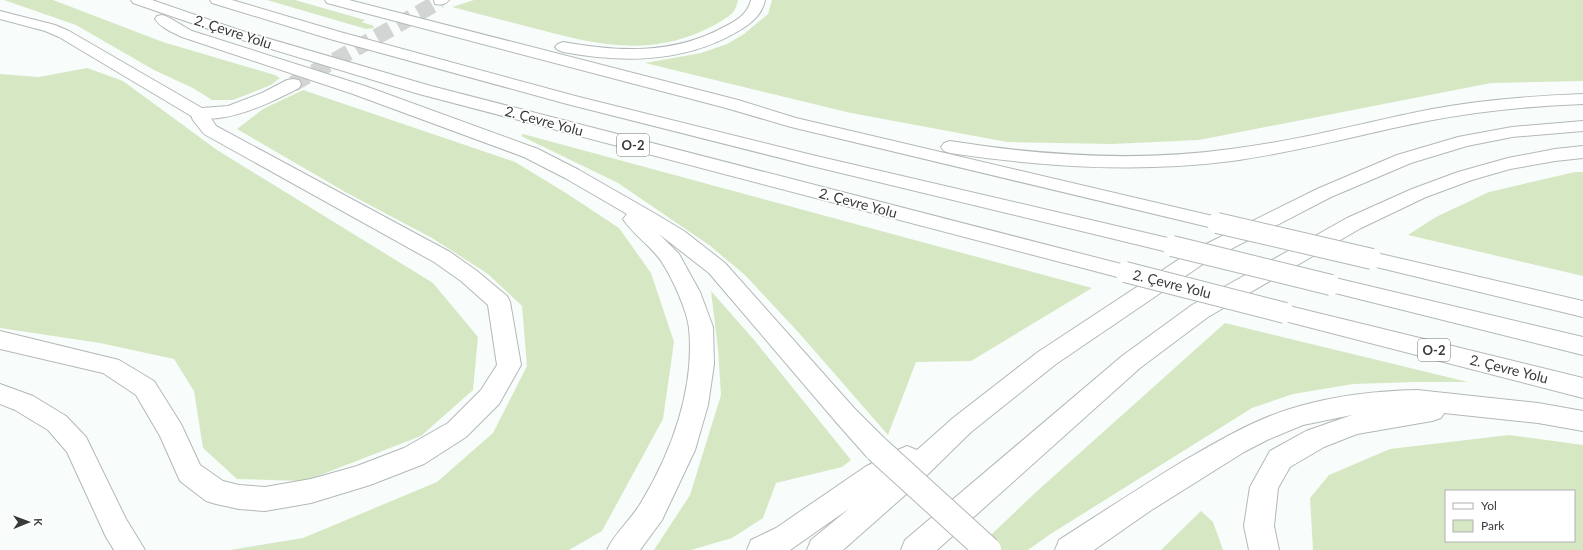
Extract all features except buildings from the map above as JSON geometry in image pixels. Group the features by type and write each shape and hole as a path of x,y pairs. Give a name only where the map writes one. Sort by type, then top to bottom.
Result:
{"main road":[{"name":"2. Çevre Yolu","path":"217,0 360,43 513,84 832,164 1583,346"},
{"path":"332,0 732,104 820,129 1583,309"},
{"path":"426,25 486,31 592,52 644,55 699,45 725,34 741,24 752,14 758,0"},
{"name":"2. Çevre Yolu","path":"142,1 234,33 425,90 1125,272 1583,388"},
{"path":"142,1 157,16 171,26 188,34 359,90 531,152 606,193 677,236 717,268 840,410 877,449 962,528 988,550"},
{"path":"0,15 50,28 64,34 199,113 230,111 268,97 292,84"},
{"path":"732,104 789,112 877,133 965,150 1029,158 1120,162 1179,160 1232,155 1477,107 1532,101 1583,99"},
{"path":"0,340 110,366 145,388 172,432 190,473 216,492 239,497 265,499 311,491 360,477 414,456 457,430 490,397 509,365 499,302 469,276 442,258 210,130 202,120 199,113"},
{"path":"822,550 905,478 962,425 1047,358 1192,261 1324,193 1404,159 1464,141 1512,132 1583,126"},
{"path":"916,550 1131,362 1200,311 1354,223 1419,193 1465,176 1508,164 1555,155 1583,152"},
{"path":"606,193 671,259 689,292 701,335 702,364 695,405 682,450 652,511 622,550"},
{"path":"0,394 24,403 57,423 77,445 116,528 130,550"},
{"path":"1070,550 1140,502 1235,444 1258,432 1299,416 1341,406 1379,401 1417,400 1538,412 1583,421"},
{"path":"1264,550 1258,526 1264,487 1280,459 1315,439 1355,424 1473,406"},
{"path":"762,550 786,538 875,475 962,425"}],"green space":[{"path":"4,0 53,0 163,42 275,75 280,78 271,85 233,100 212,100 193,88 154,70 76,25"},
{"path":"267,0 295,0 365,20 362,22 374,26 374,28 366,29"},
{"path":"474,0 738,0 734,11 731,14 704,30 659,44 639,46 599,43 579,39 452,7"},
{"path":"772,0 1583,0 1583,81 1491,83 1199,140 1112,144 1007,142 851,113 645,63 701,53 727,44 744,34 768,14"},
{"path":"87,68 123,81 217,150 433,283 478,337 473,390 421,436 305,481 237,479 203,448 194,391 174,359 100,343 0,328 0,74 39,77"},
{"path":"303,90 515,162 619,228 651,273 674,342 663,419 602,531 569,550 230,550 303,538 437,482 493,433 527,366 522,306 488,274 432,238 347,193 237,129 263,109"},
{"path":"523,134 1092,288 971,361 916,362 888,435 799,333 745,275 709,245 618,183 521,136"},
{"path":"1575,172 1583,172 1583,276 1408,235 1436,217 1489,192"},
{"path":"711,291 755,341 851,460 842,467 776,483 763,518 732,538 691,550 654,550 690,495 721,395 718,349"},
{"path":"1225,323 1468,382 1353,384 1293,394 1252,408 1049,535 1028,550 975,550 1035,493"},
{"path":"1509,435 1583,445 1583,550 1313,550 1310,498 1329,475 1390,449"},
{"path":"1201,511 1213,522 1223,550 1161,550"}],"tunnel":[{"path":"293,84 440,1"}]}
